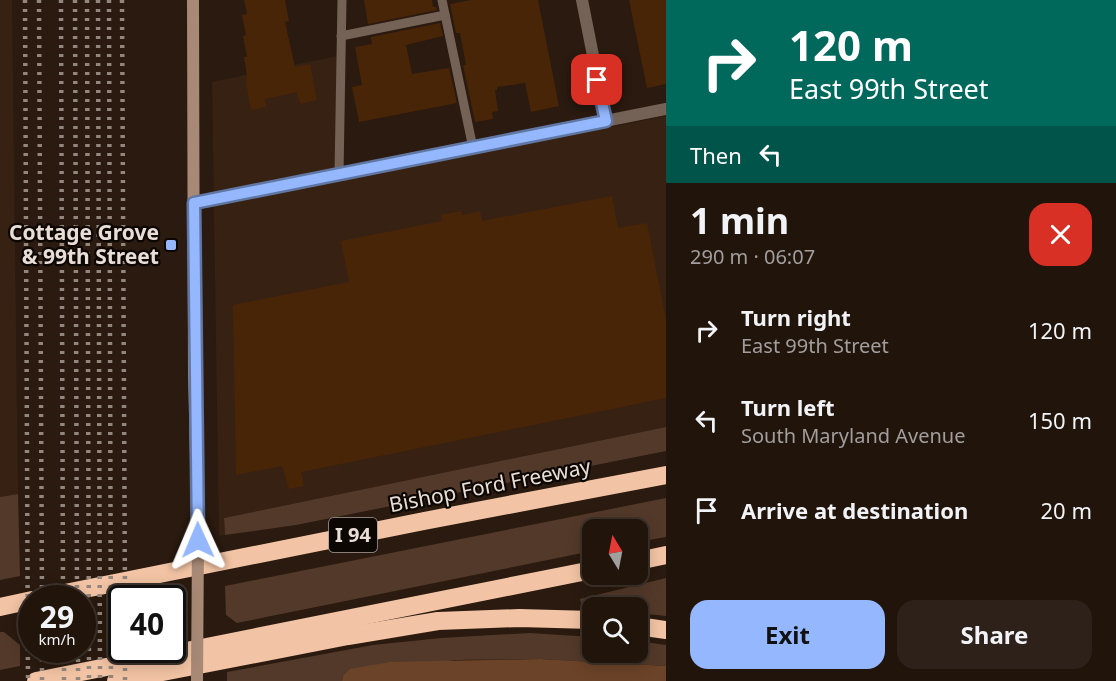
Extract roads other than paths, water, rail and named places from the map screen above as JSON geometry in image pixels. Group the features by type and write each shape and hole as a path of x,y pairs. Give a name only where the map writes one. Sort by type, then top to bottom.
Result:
{"highway":[{"name":"Bishop Ford Freeway","path":"96,587 666,475"},
{"path":"648,559 666,555"},
{"path":"36,681 582,572"},
{"path":"0,606 18,603"},
{"path":"116,681 438,621 519,618 582,620"},
{"path":"648,627 666,630"}],"street":[{"path":"193,0 198,540 197,681"},
{"path":"582,0 606,121"},
{"path":"194,203 666,109"}],"lane":[{"path":"339,174 342,0"},
{"path":"442,0 473,148"},
{"path":"341,36 445,15"}],"railway":[{"path":"25,0 28,681"},
{"path":"39,0 42,585"},
{"path":"61,0 63,585"},
{"path":"75,0 77,585"},
{"path":"87,0 89,681"},
{"path":"98,0 100,681"},
{"path":"109,0 111,681"},
{"path":"122,0 125,585"},
{"path":"42,663 42,681"},
{"path":"64,663 64,681"},
{"path":"78,663 78,681"},
{"path":"125,663 125,681"}],"place":[{"name":"Cottage Grove & 99th Street","path":"171,245"}]}
